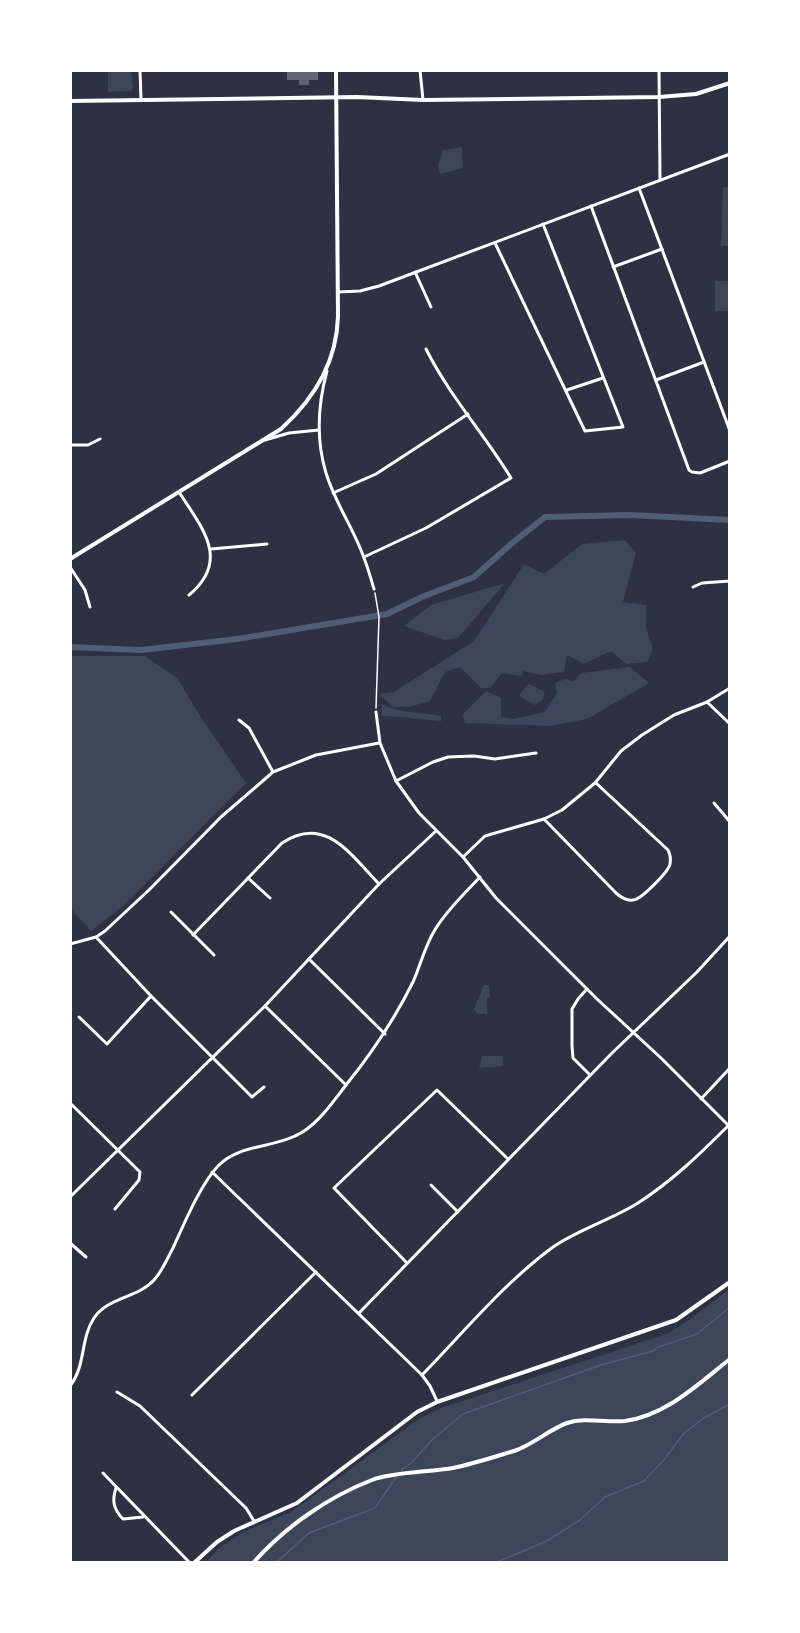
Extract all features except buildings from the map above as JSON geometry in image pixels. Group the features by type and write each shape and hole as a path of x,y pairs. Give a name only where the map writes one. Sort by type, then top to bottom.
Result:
{"street":[{"path":"140,70 141,100"},
{"path":"336,70 338,334 323,387 319,430 326,472 333,493 364,557 374,589"},
{"path":"420,70 423,100"},
{"path":"659,70 660,180"},
{"path":"70,101 659,97 696,94 729,83"},
{"path":"338,292 360,291 415,272 729,154"},
{"path":"639,188 729,431"},
{"path":"591,206 689,470 700,473 729,461"},
{"path":"495,243 585,431 622,427 543,224"},
{"path":"613,267 662,249"},
{"path":"415,272 431,307"},
{"path":"364,557 426,528 511,478 426,349"},
{"path":"656,380 704,362"},
{"path":"70,559 280,429 307,402 327,370"},
{"path":"567,390 603,378"},
{"path":"333,493 376,474 468,414"},
{"path":"262,441 289,433 319,430"},
{"path":"70,445 87,445 100,439"},
{"path":"179,492 205,534 211,549 205,578 200,586 189,595"},
{"path":"211,549 267,544"},
{"path":"70,567 85,590 90,607"},
{"path":"693,587 702,583 729,581"},
{"path":"463,857 485,836 544,819 573,803 595,783 621,751 642,735 674,715 707,702 729,688"},
{"path":"707,702 729,724"},
{"path":"376,712 380,743 396,781 414,806 463,857 496,898 729,1126 685,1168 637,1204 576,1233 515,1277 422,1376"},
{"path":"239,720 249,728 273,772"},
{"path":"70,944 96,937 105,931 221,817 273,772 316,755 380,743"},
{"path":"396,781 448,757 495,759 536,753"},
{"path":"544,819 616,893 624,899 633,901 640,898 669,867 668,850 595,783"},
{"path":"714,803 729,822"},
{"path":"70,1197 265,1006 379,884 436,831"},
{"path":"193,935 282,843 299,834 308,832 327,836 336,841 379,884"},
{"path":"70,1386 78,1374 85,1338 94,1317 105,1306 145,1288 160,1273 212,1172 220,1163 236,1153 283,1141 304,1132 346,1085 385,1034 413,981 435,929 446,913 480,877"},
{"path":"248,878 270,898"},
{"path":"171,912 214,955"},
{"path":"358,1313 590,1075 697,972 729,936"},
{"path":"96,937 151,996 252,1097 264,1087"},
{"path":"309,959 385,1034"},
{"path":"587,989 572,1009 572,1046 573,1058 590,1075"},
{"path":"80,1017 107,1044 151,996"},
{"path":"265,1006 346,1085"},
{"path":"701,1099 729,1068"},
{"path":"407,1263 334,1188 437,1090 508,1159"},
{"path":"70,1103 140,1172 139,1180 115,1209"},
{"path":"212,1172 422,1376 430,1386 437,1402"},
{"path":"431,1185 458,1212"},
{"path":"70,1243 86,1257"},
{"path":"192,1395 316,1272"},
{"path":"195,1563 217,1542 254,1521 297,1503 417,1412 437,1402 676,1320 729,1282"},
{"path":"254,1563 269,1545 308,1515 374,1479 454,1467 517,1450 565,1424 576,1421 637,1419 674,1404 729,1359"},
{"path":"117,1392 140,1406 246,1508 254,1521"},
{"path":"103,1473 189,1563"},
{"path":"116,1488 113,1498 120,1516 123,1519 143,1517"}],"path":[{"path":"376,597 379,633 376,712"}],"shaded area":[{"path":"108,71 131,71 133,88 131,91 108,92"},
{"path":"462,147 463,168 440,174 438,165 443,150"},
{"path":"723,187 729,187 729,246 721,246"},
{"path":"715,281 729,281 729,311 715,311"},
{"path":"625,540 636,553 623,602 646,605 646,627 653,649 647,662 626,664 611,651 584,664 567,655 564,672 541,675 523,671 522,676 502,673 490,688 481,688 460,667 445,672 430,701 409,707 393,707 379,694 394,692 474,641 524,564 544,574 582,544"},
{"path":"505,583 458,638 444,640 404,626 431,605"},
{"path":"71,656 145,656 177,678 246,783 123,906 91,931 71,909"},
{"path":"630,667 649,683 587,719 549,726 465,723 462,715 486,691 501,698 501,717 513,719 545,712 557,693 555,683 565,679 574,681 581,673"},
{"path":"529,684 545,692 542,700 535,705 519,696"},
{"path":"382,704 403,711 441,716 441,721 382,716"},
{"path":"484,985 489,985 490,997 487,997 487,1014 477,1014 474,1009"},
{"path":"482,1056 503,1056 503,1066 479,1068"},
{"path":"729,1289 729,1562 206,1562 218,1549 243,1532 291,1512 420,1418 441,1408 669,1333"}],"waterway":[{"path":"70,647 141,650 237,639 387,614 422,597 474,577 545,517 630,515 730,520"},
{"path":"401,1473 402,1469 410,1464 433,1439 463,1414 601,1365 653,1351 697,1334 730,1307"},
{"path":"497,1562 547,1541 580,1520 605,1497 644,1481 684,1433 704,1418 730,1404"},
{"path":"277,1562 309,1533 375,1508 397,1476"}]}
